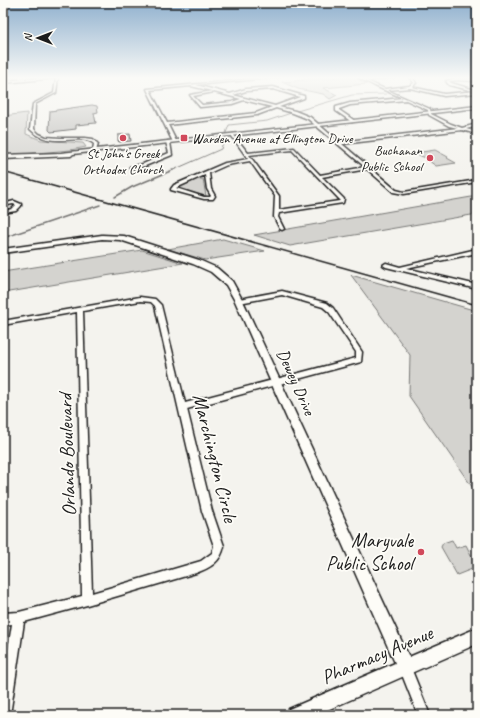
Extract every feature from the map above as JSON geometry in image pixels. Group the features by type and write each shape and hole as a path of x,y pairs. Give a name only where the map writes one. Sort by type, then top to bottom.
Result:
{"main road":[{"path":"3,159 233,135 444,111"},
{"name":"Dewey Drive","path":"3,251 102,237 121,238 196,262 214,270 229,283 239,300 405,667"},
{"name":"Pharmacy Avenue","path":"295,715 477,636"}],"street":[{"path":"33,111 32,129 35,133 43,137 90,142 95,150"},
{"path":"159,111 174,141"},
{"path":"166,124 254,115 266,111"},
{"path":"289,111 299,113 317,125 394,190 400,193 477,181"},
{"path":"339,111 353,121"},
{"path":"427,111 439,120 477,133"},
{"path":"339,143 477,125"},
{"path":"233,135 277,196 276,212 278,222 282,229"},
{"path":"131,168 144,165 171,154 168,142"},
{"path":"246,154 293,149 341,198 341,202 276,212"},
{"path":"208,173 209,189 213,196 211,198 204,198 173,189 176,186 226,164 250,160"},
{"path":"319,176 368,168"},
{"path":"3,204 14,202 19,206 14,210 3,212"},
{"path":"400,268 477,251"},
{"path":"386,265 477,287"},
{"path":"183,407 359,360 359,352 331,310 325,305 282,293 239,300"},
{"name":"Marchington Circle","path":"3,323 140,299 153,300 158,305 207,511 219,546 219,552 207,564 199,567 87,600 19,618 3,619"},
{"name":"Orlando Boulevard","path":"80,309 87,600"},
{"path":"4,715 19,618"},
{"name":"Dewey Drive","path":"405,667 424,715"}],"shaded area":[{"path":"27,113 26,134 41,140 83,143 86,147 70,150 3,156 3,116"},
{"path":"435,150 456,163 436,166 429,161 430,158 423,157 415,153"},
{"path":"198,179 203,179 206,196 177,189"},
{"path":"477,196 477,214 290,246 254,235"},
{"path":"223,239 265,251 205,260 168,249"},
{"path":"142,250 183,263 3,293 3,272"},
{"path":"351,275 477,311 477,494 409,396 410,355"},
{"path":"452,540 456,548 466,545 477,567 457,575 441,547 443,543"}],"building":[{"path":"50,111 98,111 98,112 94,113 96,123 76,125 76,129 51,132 49,130"},
{"name":"St John's Greek Orthodox Church","path":"130,134 131,141 118,141 118,135"}],"waterway":[{"path":"226,133 229,125 267,121 291,113"},
{"path":"171,171 221,149 224,139"},
{"path":"115,197 132,187 173,170"},
{"path":"3,238 100,205"}],"railway":[{"path":"3,172 477,305"}],"place":[{"name":"St John's Greek Orthodox Church","path":"123,138"},
{"name":"Warden Avenue at Ellington Drive","path":"184,138"},
{"name":"Buchanan Public School","path":"430,158"},
{"name":"Maryvale Public School","path":"421,552"}]}
